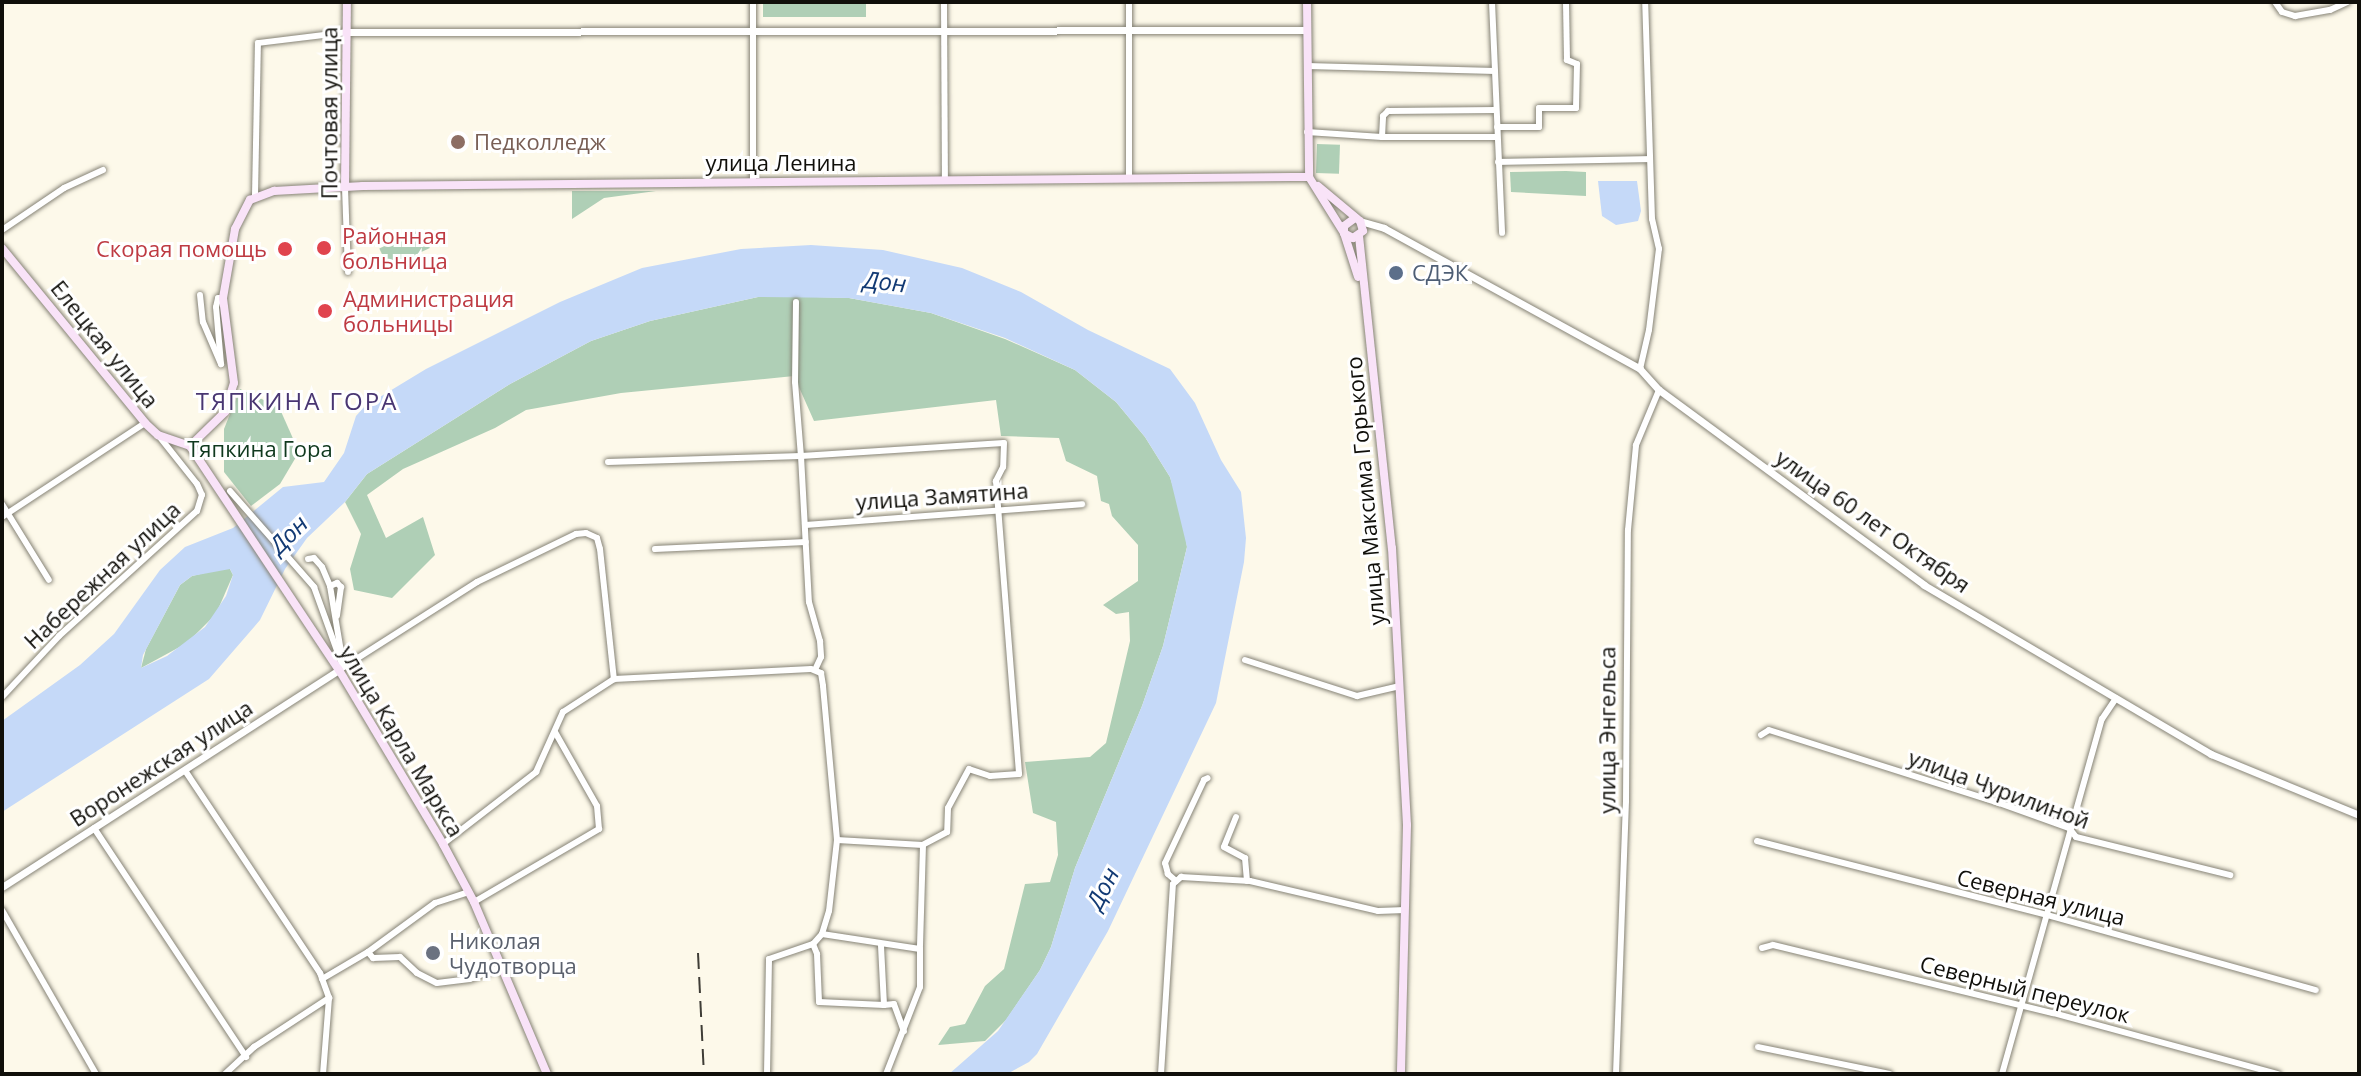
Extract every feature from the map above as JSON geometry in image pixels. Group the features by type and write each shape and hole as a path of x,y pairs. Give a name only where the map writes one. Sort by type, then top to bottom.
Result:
{"main road":[{"name":"Почтовая улица","path":"345,187 347,2"},
{"path":"1307,2 1309,177 1358,220 1363,229 1359,236 1350,238 1344,233 1345,223 1358,220"},
{"name":"улица Ленина","path":"255,196 274,191 345,187 1309,177"},
{"name":"улица Максима Горького","path":"1309,177 1344,233 1363,293"},
{"path":"190,446 225,412 234,383 223,298 235,229 255,196"},
{"name":"улица Максима Горького","path":"1359,236 1363,293 1379,406 1407,825 1401,1074"},
{"name":"Елецкая улица","path":"2,248 145,423 158,435 190,446"},
{"name":"улица Карла Маркса","path":"190,446 226,494 293,601 335,657 443,844 474,902 547,1074"}],"street":[{"path":"753,2 753,181"},
{"path":"944,2 945,180"},
{"path":"1129,2 1129,178"},
{"path":"1492,2 1502,233"},
{"path":"1497,127 1539,127 1539,108 1576,108 1577,64 1567,60 1566,2"},
{"path":"1640,369 1649,330 1659,249 1652,219 1645,2"},
{"path":"2275,2 2282,12 2305,15 2347,2"},
{"path":"255,196 256,49 263,40 347,32 1307,30"},
{"path":"1307,66 1495,71"},
{"path":"1382,137 1383,116 1388,111 1496,110"},
{"path":"1307,132 1382,137 1497,137"},
{"path":"1498,162 1650,159"},
{"path":"2,230 64,188 103,170"},
{"name":"Почтовая улица","path":"345,187 348,272"},
{"name":"улица 60 лет Октября","path":"1358,220 1384,228 1640,369 1659,390 1924,585 2211,754 2359,815"},
{"path":"1359,236 1384,228"},
{"path":"200,295 203,322 221,364 216,307 218,298 223,298"},
{"path":"796,302 795,382 809,602 820,641 821,657 815,670"},
{"name":"улица Энгельса","path":"1616,1074 1626,801 1628,530 1636,445 1659,390"},
{"path":"6,514 145,423"},
{"name":"Набережная улица","path":"3,696 59,636 197,511 202,495 197,484 158,435"},
{"path":"608,462 801,456 1004,443 1003,467 996,481 997,510 1019,774 990,776 969,769 948,808 947,832 923,845 837,840"},
{"name":"улица Карла Маркса","path":"226,494 305,573 314,587 335,657"},
{"path":"2,504 49,580"},
{"name":"улица Замятина","path":"805,525 1082,504"},
{"path":"341,669 477,582 576,534 586,533 597,538 600,549 614,679"},
{"path":"655,549 806,542"},
{"path":"308,559 314,558 322,567 330,586 336,619 335,657"},
{"path":"1245,660 1357,696 1400,686"},
{"name":"Воронежская улица","path":"2,887 186,772 341,669"},
{"path":"443,844 536,772 555,732 555,723 563,712 614,679 815,670 821,673 837,840 829,911 822,934 813,944 769,959 767,1074"},
{"path":"2002,1074 2102,719 2116,698"},
{"name":"улица Чурилиной","path":"1761,735 1769,730 1999,803 2072,832 2076,837 2230,875"},
{"path":"474,902 599,829 597,806 555,732"},
{"path":"186,772 322,979 327,994 323,1074"},
{"path":"1176,881 1168,874 1165,863 1204,780 1208,778"},
{"path":"1236,817 1224,847 1245,858 1247,881"},
{"path":"94,828 246,1057"},
{"name":"Северная улица","path":"1757,841 2047,915 2316,990"},
{"path":"886,1074 920,987 923,845"},
{"path":"1161,1074 1173,884 1181,877 1247,881 1378,911 1405,910"},
{"path":"322,979 368,952 435,903 469,892"},
{"path":"2,910 96,1074"},
{"path":"822,934 864,938 881,945 920,949"},
{"path":"813,944 817,954 819,1002 894,1004 904,1031"},
{"path":"881,945 884,1005"},
{"name":"Северный переулок","path":"1762,948 1773,945 2278,1074"},
{"path":"368,952 373,958 400,957 417,973 437,983 470,979 502,967"},
{"path":"225,1074 327,994"},
{"path":"1758,1047 1889,1074"}],"green space":[{"path":"763,2 866,2 866,17 763,17"},
{"path":"1317,144 1340,145 1339,174 1316,173"},
{"path":"1510,172 1586,172 1586,196 1511,192"},
{"path":"572,191 656,191 604,198 572,219"},
{"path":"421,229 430,248 388,267 379,248"},
{"path":"758,297 849,298 931,313 1005,339 1075,370 1116,402 1145,437 1170,477 1183,518 1187,547 1163,646 1142,706 1075,868 1051,947 1040,970 1006,1020 985,1041 938,1045 950,1027 965,1024 985,986 1004,969 1025,884 1050,882 1058,855 1056,822 1033,813 1025,762 1090,757 1106,743 1130,641 1129,612 1116,614 1103,605 1138,581 1138,545 1112,516 1109,504 1101,501 1097,476 1066,461 1059,438 1001,436 996,400 814,421 794,376 621,393 526,410 495,428 403,469 367,495 386,538 423,517 435,555 392,598 354,590 350,569 361,534 345,502 367,474 510,384 591,341 650,321"},
{"name":"Тяпкина Гора","path":"240,389 279,407 299,452 280,484 251,506 224,472 224,429"},
{"path":"230,569 233,575 216,614 187,643 141,668 146,649 180,585 192,576"}],"water":[{"path":"1598,181 1637,181 1641,211 1638,221 1616,225 1602,216"},
{"name":"Дон","path":"811,245 883,250 962,268 1021,292 1088,330 1170,369 1195,403 1221,460 1241,492 1246,538 1244,562 1216,703 1108,931 1037,1054 1029,1062 1007,1074 949,1074 998,1031 1040,970 1051,947 1075,868 1142,706 1163,646 1187,547 1170,477 1145,437 1116,402 1075,370 1005,338 931,313 849,298 758,297 650,321 591,341 510,384 367,474 345,502 307,538 285,569 260,620 209,679 2,812 2,721 80,665 114,634 160,570 185,547 233,528 283,487 324,482 344,453 356,416 365,406 426,369 560,302 642,268 741,249","holes":["230,569 233,575 226,596 205,627 167,656 141,668 143,655 180,585 192,576"]}],"railway":[{"path":"698,953 704,1074"}],"place":[{"name":"Педколледж","path":"458,142"},
{"name":"Районная больница","path":"324,248"},
{"name":"Скорая помощь","path":"285,249"},
{"name":"СДЭК","path":"1396,273"},
{"name":"Администрация больницы","path":"325,311"},
{"name":"Николая Чудотворца","path":"433,953"}],"district":[{"name":"ТЯПКИНА ГОРА","path":"297,401"}]}
